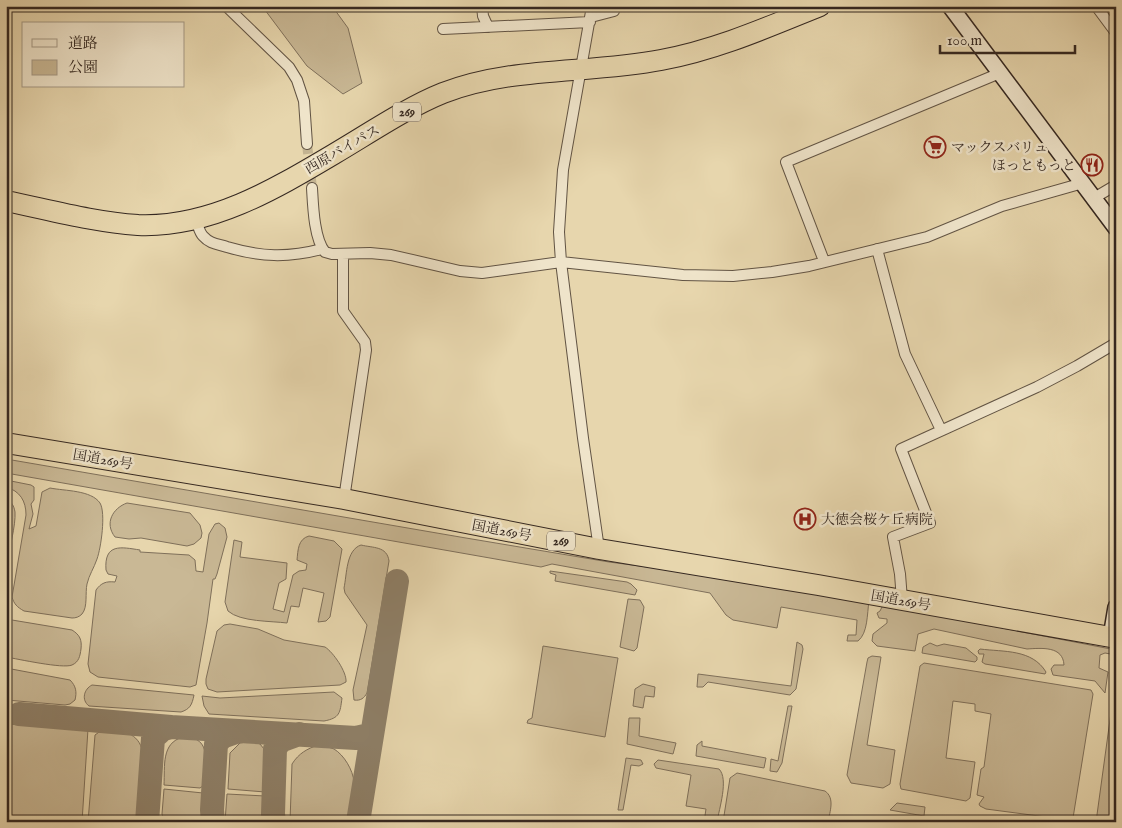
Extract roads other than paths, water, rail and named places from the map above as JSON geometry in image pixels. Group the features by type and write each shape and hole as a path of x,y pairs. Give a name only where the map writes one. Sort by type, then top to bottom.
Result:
{"highway":[{"name":"西原バイパス","path":"6,201 111,222 140,225 166,224 196,219 225,210 273,189 405,113 444,93 519,74 660,60 717,47 820,6"},
{"name":"国道269号","path":"6,442 344,499 600,549 1113,638"}],"street":[{"path":"226,6 290,67 297,80 304,101 307,144"},
{"path":"482,6 483,16 488,27"},
{"path":"592,6 563,170 559,232 582,438 600,549"},
{"path":"950,6 1116,228"},
{"path":"1096,6 1116,32"},
{"path":"443,29 590,20 614,11"},
{"path":"824,261 786,162 1000,73"},
{"path":"312,188 315,220 322,249 332,254 370,253 391,255 460,271 482,272 561,262 683,275 733,276 809,266 927,238 1002,206 1083,183"},
{"path":"1094,198 1116,185"},
{"path":"196,219 201,234 212,243 248,253 266,256 287,256 322,249"},
{"path":"877,249 905,354 941,430"},
{"path":"343,254 343,311 365,342 366,350 344,499"},
{"path":"902,600 900,574 893,537 930,523 901,449 1037,387 1116,343"},
{"path":"1113,638 1116,607"}],"tunnel":[{"path":"307,144 312,188"}],"place":[{"name":"マックスバリュ","path":"935,147"},
{"name":"ほっともっと","path":"1092,165"},
{"name":"大徳会桜ケ丘病院","path":"805,519"}]}
